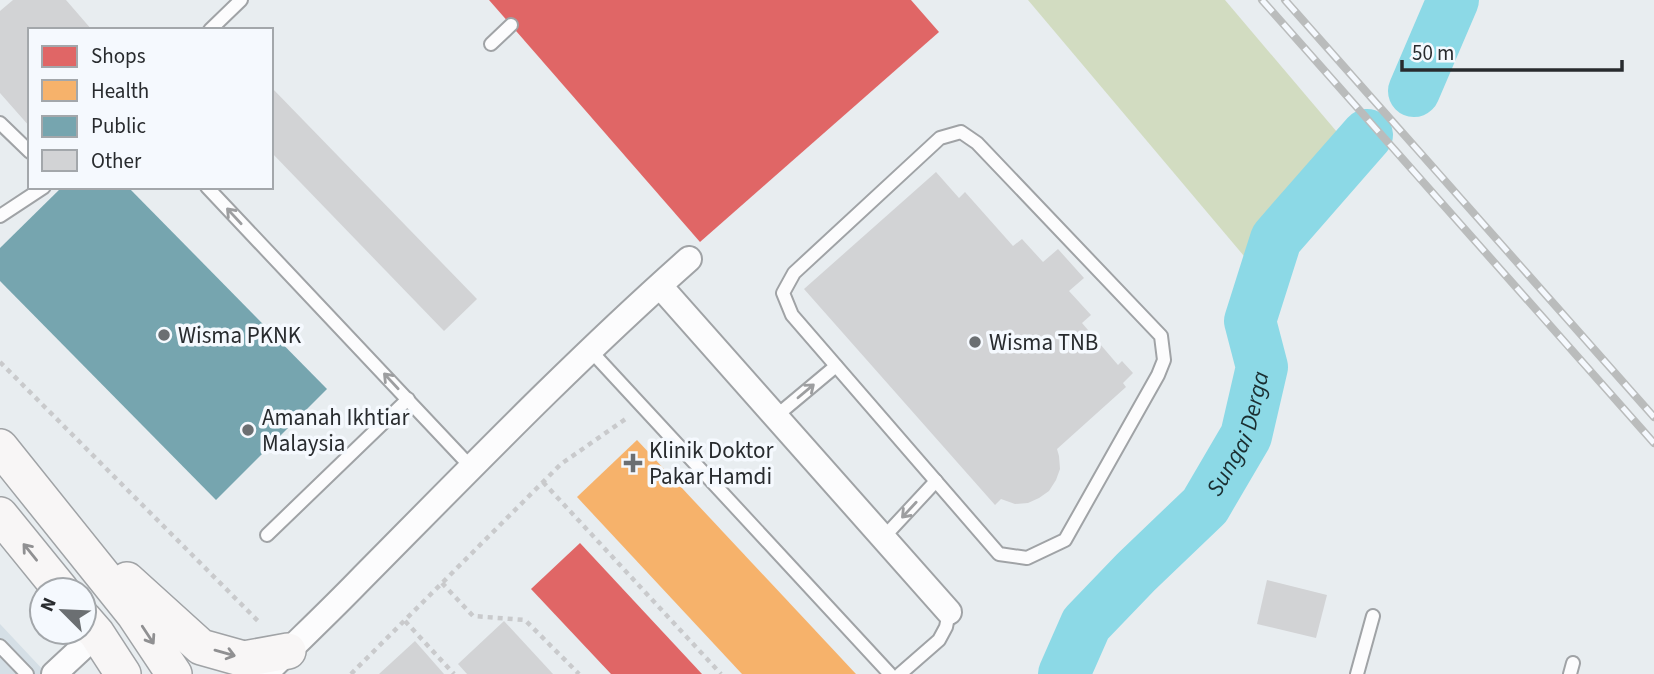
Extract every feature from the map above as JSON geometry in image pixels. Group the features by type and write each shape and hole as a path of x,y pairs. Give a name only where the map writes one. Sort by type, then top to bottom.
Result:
{"main road":[{"path":"0,447 134,614 174,674"},
{"path":"0,515 50,576"},
{"path":"59,520 201,647 244,659 276,662"},
{"path":"98,639 118,672"}],"street":[{"path":"276,662 590,350 689,259"},
{"path":"660,286 948,612"},
{"path":"54,674 75,646"}],"lane":[{"path":"212,28 242,0"},
{"path":"491,44 511,26"},
{"path":"0,123 28,150"},
{"path":"961,132 977,143 1161,336 1164,360 1065,540 1027,558 999,554 836,366 792,315 783,293 794,274 940,138 961,132"},
{"path":"0,216 41,189"},
{"path":"209,189 471,467"},
{"path":"590,350 890,674"},
{"path":"775,417 836,366"},
{"path":"267,535 408,399"},
{"path":"883,538 936,481"},
{"path":"900,674 939,640 946,627 948,612"},
{"path":"1357,674 1373,616"},
{"path":"0,646 27,674"}],"path":[{"path":"0,362 276,662"},
{"path":"351,674 561,464 630,416 640,405"},
{"path":"543,482 721,674"},
{"path":"442,583 473,617 525,620 579,674"},
{"path":"405,621 454,674"}],"shaded area":[{"path":"0,624 45,672 43,674 0,674"}],"green space":[{"path":"1028,0 1225,0 1348,145 1249,262"}],"building: Shops":[{"path":"489,0 911,0 939,32 700,242"},
{"path":"580,543 702,674 611,674 531,589"}],"building: Health":[{"path":"637,440 856,674 742,674 577,497"}],"building: Public":[{"name":"Wisma PKNK","path":"60,189 130,189 327,389 216,500 0,281 0,248"}],"building: Other":[{"path":"13,0 66,0 90,28 28,28 28,125 0,93 0,11"},
{"path":"273,89 477,299 444,331 273,154"},
{"name":"Wisma TNB","path":"936,172 959,198 965,192 1013,246 1022,239 1043,262 1058,249 1084,278 1069,291 1091,315 1082,323 1118,365 1122,361 1133,373 1123,383 1126,387 1057,449 1060,469 1056,480 1049,491 1028,503 1015,504 1001,499 995,505 804,289"},
{"path":"1267,580 1327,595 1316,638 1257,624"},
{"path":"504,621 553,674 467,674 458,664"},
{"path":"415,641 444,674 379,674"}],"waterway":[{"name":"Sungai Derga","path":"1414,91 1453,0"},
{"name":"Sungai Derga","path":"1064,674 1086,624 1205,506 1246,436 1262,367 1250,321 1276,239 1367,135"}],"railway":[{"path":"1262,0 1654,443"},
{"path":"1285,0 1654,417"}],"place":[{"name":"Wisma PKNK","path":"164,335"},
{"name":"Wisma TNB","path":"975,342"},
{"name":"Amanah Ikhtiar Malaysia","path":"248,430"},
{"name":"Klinik Doktor Pakar Hamdi","path":"633,463"}]}
